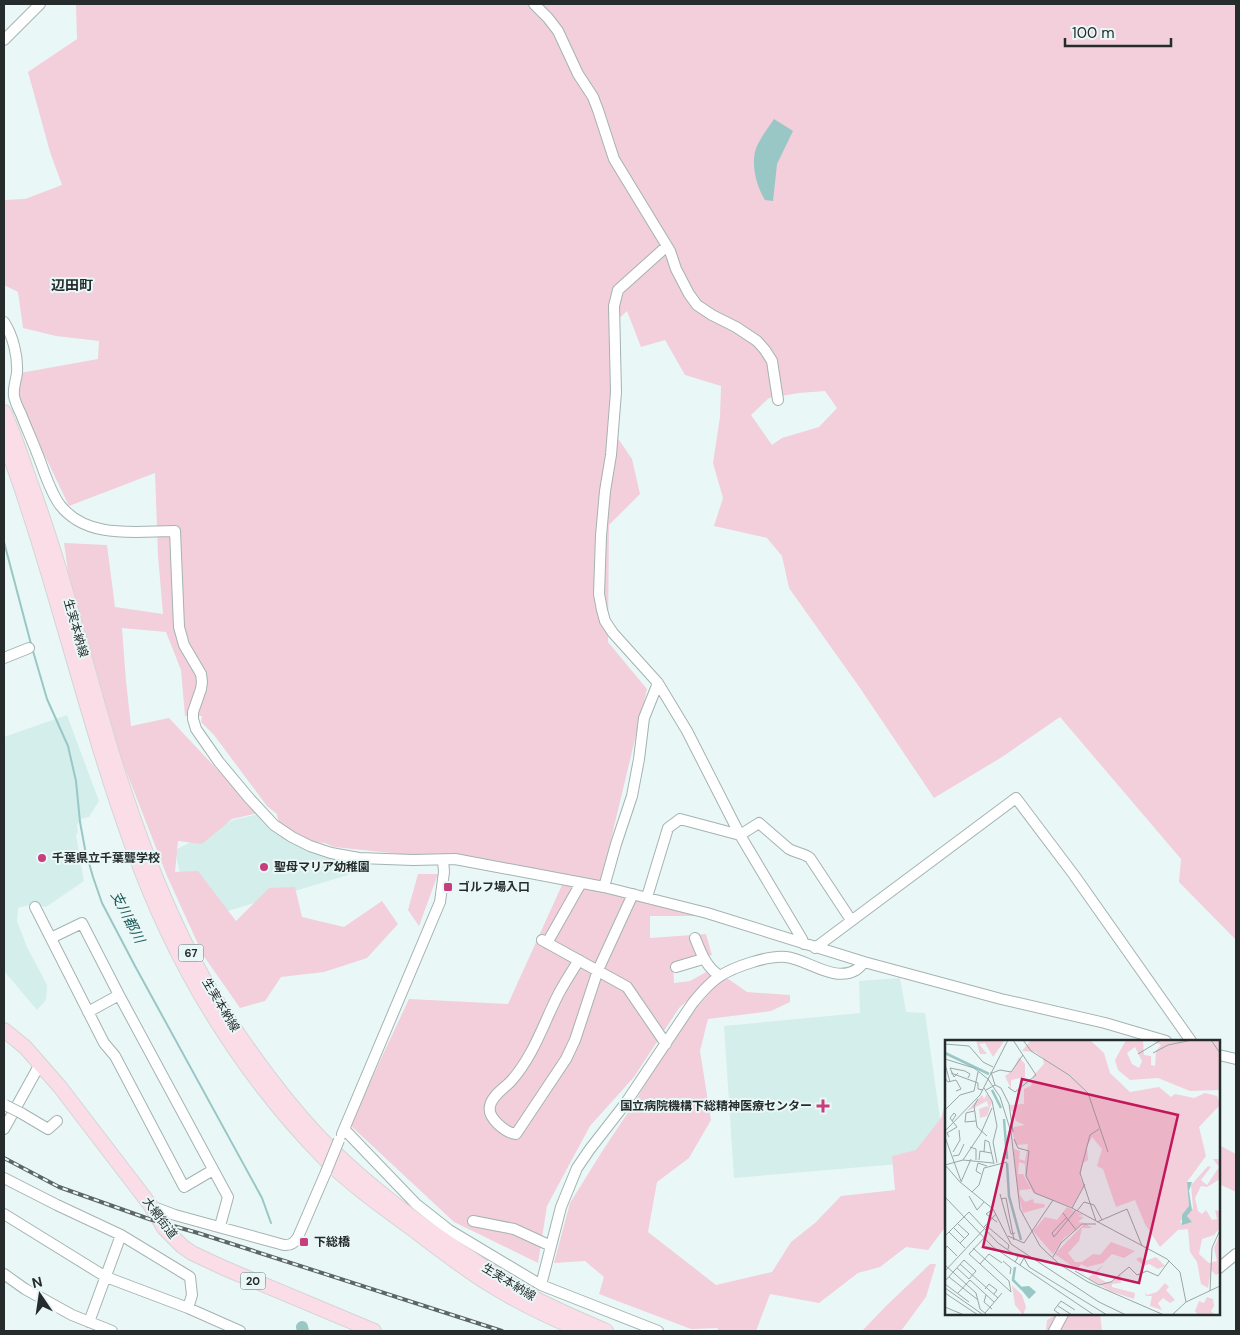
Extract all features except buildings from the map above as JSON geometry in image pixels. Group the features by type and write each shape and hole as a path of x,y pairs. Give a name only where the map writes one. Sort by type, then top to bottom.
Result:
{"main road":[{"name":"生実本納線","path":"4,412 43,515 115,761 139,836 176,922 209,987 231,1023 271,1079 303,1119 330,1147 382,1193 448,1243 496,1276 520,1290 606,1331"},
{"name":"生実本納線","path":"4,439 32,520 98,743 134,851 176,948 195,985 235,1050 281,1110 324,1158 362,1192 454,1261 492,1286 532,1308 582,1331"},
{"name":"大網街道","path":"4,1030 25,1048 60,1087 151,1206 164,1228 192,1253 374,1331"}],"street":[{"path":"4,40 40,4"},
{"path":"534,4 558,31 578,74 593,97 614,159 670,251 676,269 689,294 697,305 736,327 757,341 765,350 772,360 778,400"},
{"path":"666,246 618,290 614,306 616,392 611,455 601,536 599,594 602,610 612,633 658,683 687,731 740,835 804,944"},
{"path":"4,322 16,354 17,372 14,395 53,494 61,506 71,516 97,529 109,531 175,531 179,627 184,645 200,674 202,682 193,712 196,729 219,762 249,798 274,824 292,837 310,846 332,853 359,858 456,859 647,897 708,913 864,962 1001,999 1105,1023 1163,1040"},
{"path":"4,658 29,648"},
{"path":"604,887 632,796 644,718 658,683"},
{"path":"815,948 1016,798 1074,875 1190,1040"},
{"path":"647,897 668,828 680,820 740,835 759,823 790,849 805,854 810,858 851,920"},
{"path":"151,1206 175,1215 284,1245 294,1243 340,1140 440,902 444,872 443,860"},
{"path":"581,883 544,941 626,987 666,1044"},
{"path":"579,960 559,992 528,1059 511,1081 494,1098 490,1107 490,1116 512,1134 516,1134 566,1059 575,1040 598,970 633,894"},
{"path":"35,907 104,1043 115,1056 184,1187 213,1170"},
{"path":"51,938 82,923 228,1197 220,1226"},
{"path":"694,938 711,970 720,976"},
{"path":"541,1285 561,1207 577,1168 625,1104 702,991 720,976 746,964 770,958 786,957 832,972 847,973 857,970 864,962"},
{"path":"676,967 704,958"},
{"path":"88,1012 119,995"},
{"path":"1220,1055 1236,1058"},
{"path":"4,1129 40,1064"},
{"path":"4,1104 48,1129 57,1122"},
{"path":"344,1129 416,1204 449,1230 541,1285 658,1331"},
{"path":"4,1178 121,1235 190,1277 192,1295 188,1308"},
{"path":"4,1214 106,1277 188,1308 240,1331"},
{"path":"473,1221 514,1229 551,1246"},
{"path":"89,1322 121,1235"},
{"path":"1220,1267 1236,1254"},
{"path":"4,1274 25,1289 72,1315 112,1331"},
{"path":"4,1280 40,1303 59,1312 72,1315"},
{"path":"1054,1331 1062,1315"}],"shaded area":[{"path":"76,4 1236,4 1236,940 1179,882 1181,859 1060,717 1002,757 934,798 860,688 789,588 782,556 767,538 714,526 723,498 713,463 720,417 721,386 685,375 665,340 641,347 627,311 610,327 610,400 615,434 632,459 640,494 609,525 608,642 647,689 601,881 411,855 334,847 325,843 282,839 277,814 267,806 214,735 201,722 202,716 185,716 181,670 166,632 122,628 131,726 169,718 258,813 232,819 202,844 178,841 175,872 198,871 236,921 269,888 295,887 302,917 344,927 382,901 398,924 367,958 324,972 281,977 265,1001 240,1008 203,955 167,876 112,735 70,586 64,543 107,545 115,607 163,614 158,556 155,473 69,506 46,458 14,409 20,373 98,359 99,341 56,336 23,328 18,292 4,285 4,200 25,199 62,185 50,152 28,72 77,39","holes":["825,391 837,408 819,427 782,438 772,445 751,415 769,398 799,393"]},
{"name":"千葉県立千葉聾学校","path":"67,715 99,801 89,817 81,819 77,825 78,832 76,835 84,881 46,907 33,904 18,908 17,921 27,947 47,985 46,1000 37,1010 4,971 4,737"},
{"name":"聖母マリア幼稚園","path":"259,814 275,829 353,859 348,875 211,916 181,879 175,850 233,820"},
{"path":"418,874 438,874 419,926 408,910"},
{"path":"562,885 595,888 695,909 698,916 650,916 650,938 706,934 712,955 673,964 674,983 690,981 708,971 714,976 679,1008 634,1077 590,1126 547,1206 538,1263 454,1222 350,1125 409,999 508,1004"},
{"path":"724,976 747,992 790,995 790,1002 771,1011 708,1019 700,1051 711,1120 689,1158 657,1182 648,1232 716,1285 772,1272 791,1242 815,1223 841,1196 895,1190 892,1156 916,1150 941,1118 945,1104 945,1227 928,1250 906,1247 880,1267 858,1273 819,1303 770,1294 756,1331 717,1331 718,1328 691,1329 599,1294 604,1277 585,1261 554,1263 570,1203 633,1105 676,1032"},
{"path":"900,978 906,1012 925,1013 945,1160 734,1178 724,1026 860,1013 859,981"},
{"path":"1220,1146 1236,1154 1236,1192 1220,1184"},
{"path":"930,1264 936,1264 926,1297 901,1331 862,1331 885,1307"},
{"path":"1055,1315 1100,1315 1102,1331 1046,1331 1047,1320"}],"water":[{"path":"774,119 793,131 777,164 773,201 765,200 762,194 755,174 754,159 759,143"}],"waterway":[{"name":"支川都川","path":"4,542 31,644"},
{"name":"支川都川","path":"33,651 47,699 68,746 76,781 85,849 102,903 262,1198 271,1223"},
{"name":"支川都川","path":"302,1327 303,1331"}],"railway":[{"path":"4,1158 59,1187 149,1219 502,1331"}],"place":[{"name":"千葉県立千葉聾学校","path":"42,858"},
{"name":"聖母マリア幼稚園","path":"264,867"},
{"name":"ゴルフ場入口","path":"448,887"},
{"name":"国立病院機構下総精神医療センター","path":"823,1106"},
{"name":"下総橋","path":"304,1242"}],"district":[{"name":"辺田町","path":"72,285"}]}
